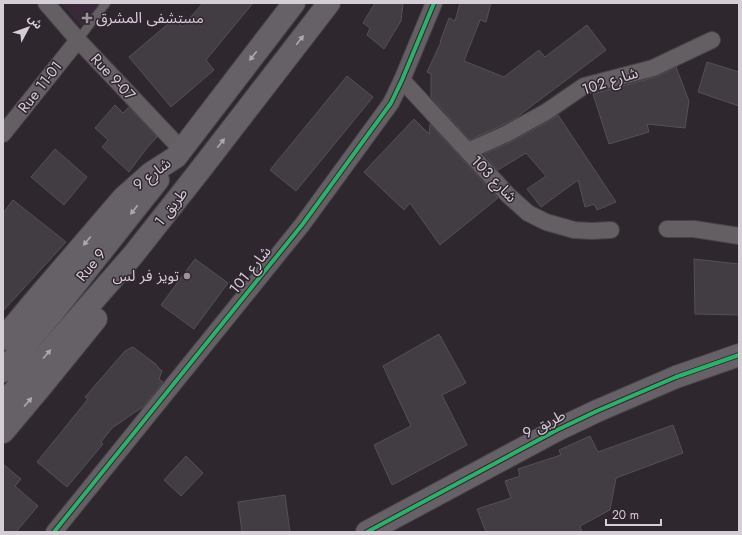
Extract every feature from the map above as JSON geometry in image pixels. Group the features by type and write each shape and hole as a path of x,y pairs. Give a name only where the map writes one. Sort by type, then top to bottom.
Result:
{"street":[{"name":"Rue 9-07","path":"46,3 178,153"},
{"name":"شارع 9","path":"3,339 123,198 151,173 178,153 294,3"},
{"name":"طريق 1","path":"3,404 133,255 329,3"},
{"name":"شارع 101","path":"54,532 302,224 391,103 434,3"},
{"name":"Rue 11-01","path":"3,134 78,40"},
{"name":"شارع 102","path":"468,152 506,134 546,112 584,86 653,68 712,40"},
{"name":"شارع 103","path":"402,80 509,196 528,214 546,222 574,230 611,230"},
{"name":"Rue 9","path":"3,371 60,304 178,153"},
{"name":"شارع 9","path":"3,432 146,259 197,174"},
{"path":"667,229 694,229 739,236"},
{"name":"طريق 9","path":"367,532 557,430 676,377 739,355"}],"lane":[{"path":"78,40 106,3"}],"shaded area":[{"name":"مستشفى المشرق","path":"61,3 113,3 88,33"}],"building":[{"path":"203,3 253,3 206,60 214,70 171,107 129,57 175,18 182,27"},
{"path":"375,3 403,3 401,21 384,49 367,35 370,28 363,23"},
{"path":"460,3 491,3 486,22 480,20 464,61 504,77 539,50 545,57 587,25 606,50 518,117 470,140 431,97 431,74 427,72 441,42 449,18 455,21"},
{"path":"707,62 739,72 739,106 698,92"},
{"path":"676,67 689,101 685,128 647,124 649,132 609,144 593,94 656,77"},
{"path":"347,76 373,97 296,191 270,170"},
{"path":"115,105 123,113 129,107 157,137 129,172 102,147 108,140 95,128"},
{"path":"558,115 616,202 597,210 594,204 585,207 578,180 541,207 527,189 546,176 526,153 498,170 484,154 511,142"},
{"path":"414,119 429,134 430,124 498,198 440,245 410,203 404,210 364,172"},
{"path":"55,149 87,177 64,205 31,177"},
{"path":"13,200 66,242 3,311 3,213"},
{"path":"195,259 228,283 194,329 161,305"},
{"path":"694,259 739,264 739,315 695,314"},
{"path":"439,334 466,383 442,395 467,445 392,485 374,445 411,426 383,366"},
{"path":"133,347 157,365 162,371 159,379 163,382 144,406 112,428 101,442 103,444 67,487 37,462 88,399 85,397 125,351"},
{"path":"673,425 683,453 616,478 610,510 580,526 582,532 486,532 477,509 511,498 505,481 520,476 518,469 561,455 559,450 590,436 598,452"},
{"path":"186,456 203,473 181,496 164,480"},
{"path":"3,464 21,479 15,486 38,506 16,532 3,532"},
{"path":"285,495 290,532 242,532 238,502"}],"cycle path":[{"path":"54,532 302,225 391,103 434,3"},
{"path":"367,532 557,430 676,377 739,355"}],"place":[{"name":"مستشفى المشرق","path":"87,18"},
{"name":"تويز فر لس","path":"187,276"}]}
